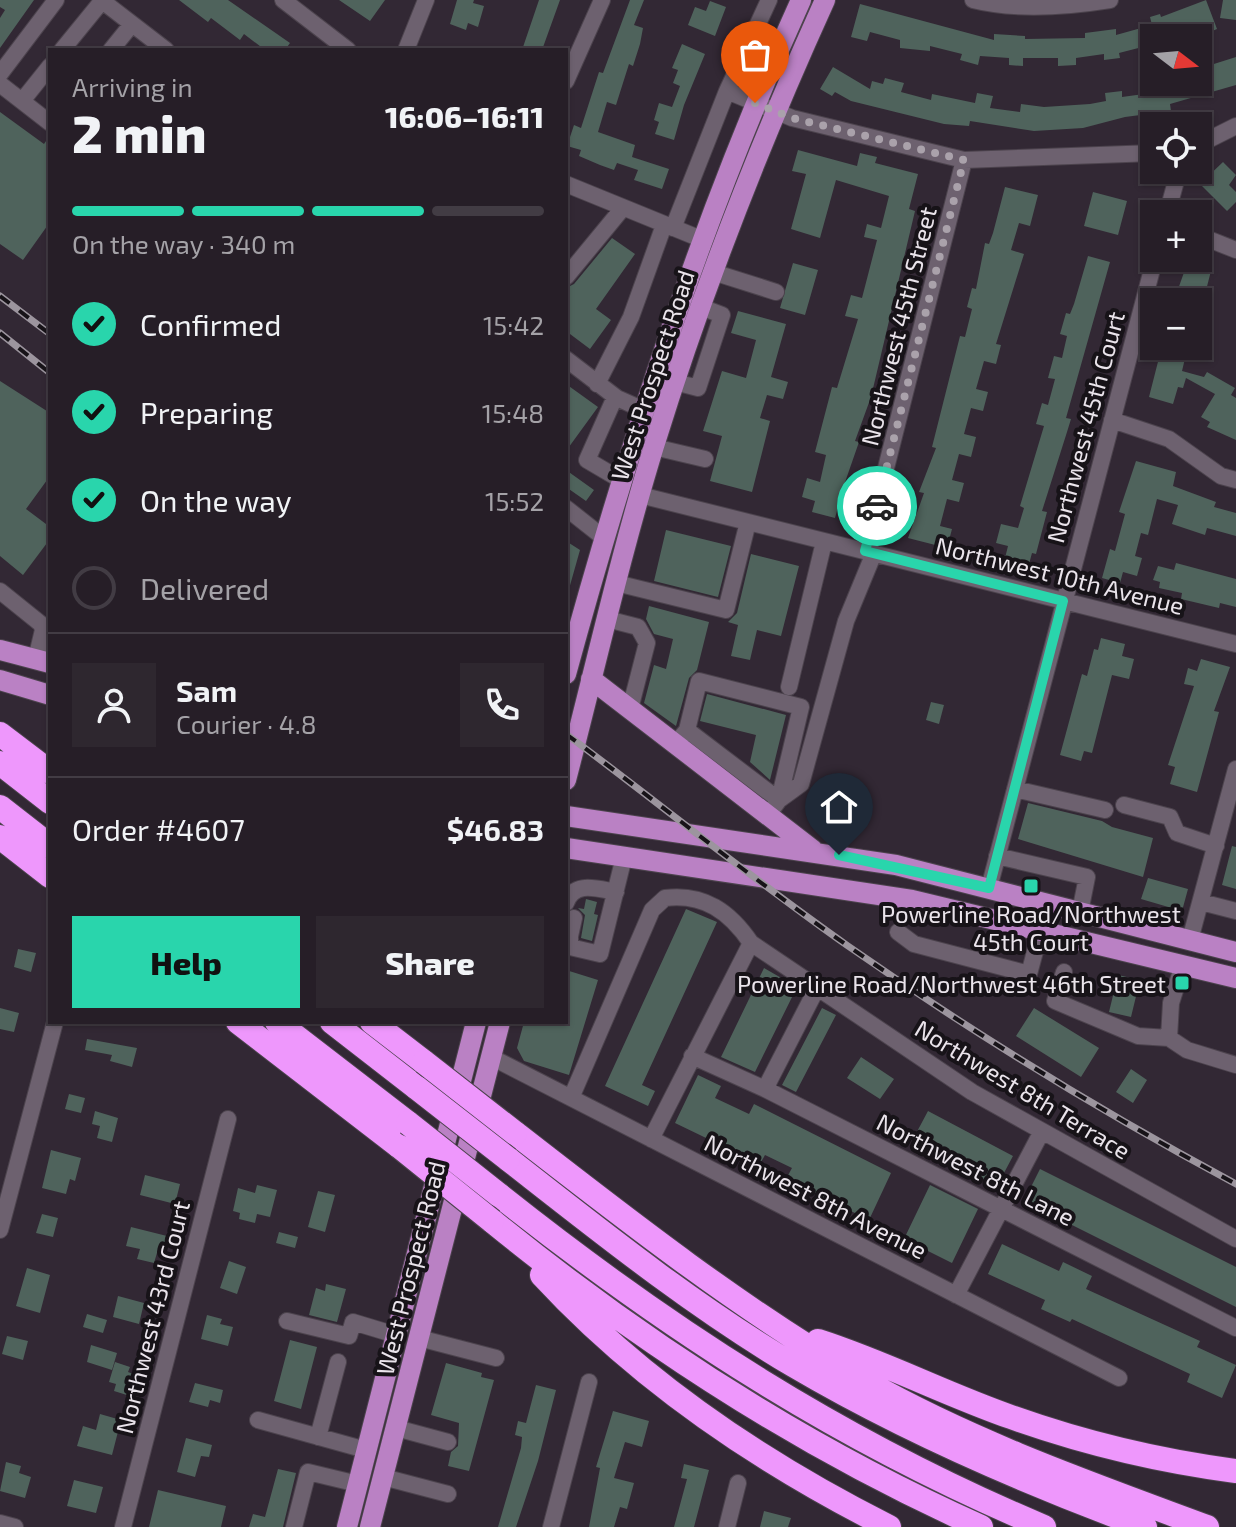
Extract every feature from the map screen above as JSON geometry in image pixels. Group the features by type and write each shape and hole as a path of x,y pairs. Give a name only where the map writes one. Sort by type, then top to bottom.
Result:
{"highway":[{"path":"0,734 48,770"},
{"path":"0,763 48,800"},
{"path":"0,807 48,844"},
{"path":"0,837 48,874"},
{"path":"241,1024 603,1307 730,1393 875,1476 981,1527"},
{"path":"280,1024 628,1295 742,1372 887,1455 1044,1527"},
{"path":"335,1024 680,1290 824,1383 971,1458 1145,1527"},
{"path":"375,1024 695,1271 866,1382 1047,1468 1207,1527"},
{"path":"492,1221 584,1321 643,1370 779,1465 889,1527"},
{"path":"781,1329 873,1359 961,1398 1044,1428 1148,1456 1236,1471"}],"main road":[{"name":"West Prospect Road","path":"568,667 642,411 701,239 755,103 801,0"},
{"name":"West Prospect Road","path":"568,772 616,583 663,417 713,272 775,112 825,0"},
{"path":"0,650 43,661"},
{"path":"0,667 43,661"},
{"path":"591,679 630,709 681,737 773,807 813,850"},
{"path":"0,680 48,694"},
{"path":"568,816 813,850 989,888 1233,951"},
{"path":"568,848 874,893 1041,929 1236,978"},
{"path":"1153,957 1190,940"},
{"path":"1183,965 1200,956 1233,951"},
{"name":"West Prospect Road","path":"347,1527 475,1024"},
{"name":"West Prospect Road","path":"370,1527 499,1024"}],"street":[{"path":"0,74 56,0"},
{"path":"64,48 101,0 163,48"},
{"path":"283,0 345,48"},
{"path":"407,48 426,0"},
{"path":"568,76 602,0"},
{"path":"597,384 631,317 769,0"},
{"path":"973,0 994,5 1072,6 1110,0"},
{"path":"113,48 132,24"},
{"path":"22,101 48,68"},
{"path":"0,84 48,121"},
{"path":"727,91 775,112 964,160 1140,154"},
{"path":"1212,138 1236,126"},
{"name":"Northwest 45th Street","path":"773,807 801,784 846,621 870,552 964,160"},
{"path":"568,185 701,239"},
{"path":"568,275 622,209"},
{"path":"1212,241 1236,250"},
{"path":"713,272 776,292"},
{"name":"Northwest 45th Court","path":"989,888 1151,272"},
{"path":"568,363 615,397 642,411 663,417"},
{"path":"615,397 587,460 621,480"},
{"path":"1112,420 1169,439 1221,476 1236,480"},
{"path":"654,447 705,459"},
{"name":"Northwest 10th Avenue","path":"640,495 1236,644"},
{"path":"568,510 604,538"},
{"path":"616,583 726,610 748,522"},
{"path":"789,687 824,542"},
{"path":"0,591 41,624 43,661"},
{"path":"607,619 638,627 647,643 630,709"},
{"path":"681,737 699,681 801,707 773,807"},
{"path":"1190,940 1236,769"},
{"path":"1015,789 1105,810"},
{"path":"1124,805 1170,817 1177,833 1216,846"},
{"path":"997,856 1087,877 1080,912"},
{"path":"616,892 582,887 572,893 568,936 570,947 600,954 616,892 624,857"},
{"name":"Northwest 8th Terrace","path":"571,1098 652,910 658,903 681,896 714,906 736,921 751,943 972,1092 1236,1239"},
{"path":"1201,902 1236,911"},
{"path":"898,932 914,944 1029,974 1041,929"},
{"path":"651,1139 751,943"},
{"path":"1169,1038 1171,1003 1183,965"},
{"path":"1064,972 1055,1001 1138,1036 1169,1038 1187,1050 1236,1065"},
{"path":"765,1089 817,988"},
{"path":"0,1230 54,1024"},
{"name":"Northwest 8th Lane","path":"692,1056 765,1089 1236,1328"},
{"name":"Northwest 8th Avenue","path":"491,1057 1119,1378"},
{"name":"Northwest 43rd Court","path":"123,1527 228,1119"},
{"path":"956,1295 1041,1133"},
{"path":"287,1321 349,1336 353,1322 396,1335"},
{"path":"419,1338 496,1358"},
{"path":"318,1437 338,1362"},
{"path":"551,1527 589,1382"},
{"path":"258,1420 366,1450"},
{"path":"396,1428 448,1442"},
{"path":"294,1527 308,1472 358,1484"},
{"path":"383,1477 448,1494"},
{"path":"727,1527 738,1483"},
{"path":"0,1523 15,1527"}],"building":[{"path":"0,0 34,0 0,48 0,18 5,10 0,7"},
{"path":"179,0 228,0 290,43 286,48 262,48 244,34 240,40 211,18 208,22"},
{"path":"339,0 385,0 370,21"},
{"path":"457,0 474,0 473,3 484,6 478,27 468,23 466,30 450,24"},
{"path":"539,0 560,0 543,48 523,48"},
{"path":"630,0 644,0 634,25 643,28 633,66 629,64 616,105 607,102 598,132 635,145 632,157 669,169 662,189 634,180 638,170 617,163 614,170 579,156 581,150 568,146 574,125 581,128 599,72 603,73"},
{"path":"1206,0 1217,29 1212,31 1212,24 1152,24 1150,17 1160,14 1161,17"},
{"path":"1223,0 1236,0 1236,20 1220,18"},
{"path":"710,1 726,7 715,36 688,25 695,7 706,11"},
{"path":"860,4 994,40 994,34 1025,36 1025,39 1085,38 1085,33 1116,29 1116,35 1140,28 1140,48 1119,53 1120,58 1104,60 1104,54 1076,58 1076,65 1058,66 1058,58 1023,58 1023,66 1009,65 1009,58 980,56 978,65 960,60 962,54 930,46 930,51 900,48 900,40 870,32 867,41 851,37"},
{"path":"682,44 705,54 684,105 674,140 655,134 659,122 654,120 659,103 672,107 680,86 673,83 678,70 672,68"},
{"path":"1236,57 1236,85 1212,92 1212,65"},
{"path":"833,67 870,89 872,81 883,84 885,78 904,83 901,92 931,100 932,94 975,103 977,93 993,96 990,108 1020,112 1021,104 1044,107 1090,104 1106,101 1105,93 1122,91 1122,97 1198,96 1170,104 1171,111 1140,112 1140,115 1083,128 1034,131 970,121 969,126 944,124 851,101 835,92 832,96 820,89"},
{"path":"0,112 44,144 48,138 48,225 23,260 0,244"},
{"path":"798,150 857,166 860,153 877,157 875,163 918,174 909,209 915,211 871,397 855,441 859,442 843,488 847,489 842,508 838,507 835,518 812,512 815,501 802,497 807,478 820,482 826,455 815,452 832,387 837,388 858,319 845,316 851,295 862,298 877,240 864,237 867,224 881,228 889,196 836,180 820,238 791,229 806,174 792,171"},
{"path":"1223,162 1236,175 1229,185 1236,192 1236,202 1227,211 1200,184 1212,184 1212,173"},
{"path":"1005,187 1038,195 1030,226 1019,223 1011,250 1024,254 996,344 1001,345 996,364 984,361 976,389 988,392 983,411 971,408 964,434 976,437 971,457 959,454 952,480 964,483 959,502 947,499 940,526 952,529 947,548 908,538 924,493 919,492 936,448 932,447 960,336 965,337 972,309 967,307 972,288 976,289 985,243 989,244 993,233"},
{"path":"1093,192 1127,201 1118,235 1084,226"},
{"path":"612,238 635,254 596,309 611,320 590,349 568,332 568,287 574,284"},
{"path":"1088,256 1110,262 1066,418 1071,419 1042,511 1047,512 1036,554 1032,553 1029,564 1005,558 1008,546 996,543 1001,524 1018,528 1024,508 1020,506 1044,426 1036,424 1042,403 1048,405 1055,379 1048,378 1054,356 1062,358 1067,336 1060,334 1066,313 1070,314 1074,304"},
{"path":"793,263 818,270 805,315 780,308"},
{"path":"1184,272 1211,272 1207,288 1178,288"},
{"path":"738,311 786,324 771,377 788,382 783,399 767,395 760,418 770,421 752,492 710,481 722,436 703,431 722,371 746,378 756,340 731,333"},
{"path":"1158,360 1185,360 1182,371 1204,377 1207,372 1235,388 1231,395 1236,398 1236,440 1207,427 1210,422 1201,417 1215,394 1186,378 1183,388 1178,387 1173,404 1149,397"},
{"path":"0,381 48,412 48,479 26,509 48,526 48,542 23,575 0,556"},
{"path":"568,385 598,407 568,448"},
{"path":"1136,461 1176,472 1173,486 1216,502 1214,507 1236,513 1236,536 1207,528 1205,535 1172,524 1178,505 1157,499 1148,535 1141,533 1135,556 1142,558 1137,576 1123,572 1120,583 1102,578 1110,549 1115,551 1125,514 1119,512"},
{"path":"568,471 594,490 586,501 568,488"},
{"path":"666,530 731,546 718,597 654,581"},
{"path":"568,542 580,550 568,589"},
{"path":"751,554 799,566 781,636 757,630 750,660 731,656 738,625 728,622 737,613"},
{"path":"1176,563 1236,579 1236,607 1220,603 1219,608 1181,599 1182,593 1159,588 1160,582 1153,580 1158,566 1174,570"},
{"path":"649,606 709,622 697,670 689,678 676,726 644,703 654,665 666,669 673,639 654,634 646,619"},
{"path":"1101,638 1125,644 1122,656 1134,659 1129,679 1112,675 1092,753 1084,751 1081,761 1060,755 1082,674 1087,676 1094,649 1098,650"},
{"path":"1201,659 1230,667 1214,711 1219,712 1197,792 1170,784 1175,767 1168,765 1194,686 1184,684 1188,668 1197,671"},
{"path":"707,694 786,715 770,780 750,762 756,735 700,721"},
{"path":"931,702 944,705 939,724 926,720"},
{"path":"1028,803 1102,821 1112,827 1153,838 1143,877 1018,839"},
{"path":"1232,846 1236,847 1236,889 1222,885"},
{"path":"1148,878 1188,889 1182,911 1141,899"},
{"path":"586,899 597,902 594,914 598,915 592,941 581,938 585,915 578,908 584,909"},
{"path":"686,909 717,922 642,1085 655,1091 648,1106 605,1086"},
{"path":"18,949 36,953 31,972 14,967"},
{"path":"764,968 797,987 755,1072 721,1057"},
{"path":"568,971 598,980 569,1075 524,1061 517,1048 523,1024 568,1024"},
{"path":"1118,975 1140,980 1131,1017 1109,1012"},
{"path":"0,1008 19,1013 14,1032 0,1029"},
{"path":"822,1008 836,1015 796,1092 782,1085"},
{"path":"1034,1008 1099,1048 1081,1077 1016,1036"},
{"path":"87,1039 137,1048 132,1067 110,1061 112,1055 85,1050"},
{"path":"861,1057 894,1079 880,1099 847,1078"},
{"path":"1131,1069 1147,1080 1133,1103 1116,1092"},
{"path":"698,1075 721,1086 715,1098 749,1114 754,1104 891,1173 869,1220 786,1179 792,1168 765,1155 760,1164 675,1123"},
{"path":"69,1094 85,1098 81,1113 65,1109"},
{"path":"95,1111 118,1118 112,1142 97,1138 100,1126 92,1124"},
{"path":"928,1111 1013,1156 997,1186 912,1141"},
{"path":"51,1150 81,1158 75,1181 70,1179 66,1194 42,1188"},
{"path":"1040,1169 1236,1267 1236,1307 1024,1201"},
{"path":"145,1175 180,1184 175,1204 140,1195"},
{"path":"257,1185 277,1190 270,1217 257,1214 255,1223 239,1219 240,1213 233,1211 238,1188 255,1193"},
{"path":"930,1185 978,1209 952,1263 904,1239"},
{"path":"318,1191 335,1195 325,1232 308,1227"},
{"path":"42,1214 58,1218 53,1237 36,1233"},
{"path":"131,1227 167,1236 165,1247 159,1246 154,1263 137,1259 140,1249 126,1246"},
{"path":"279,1232 298,1237 295,1248 276,1243"},
{"path":"1002,1244 1059,1271 1063,1262 1092,1276 1086,1289 1200,1341 1197,1347 1236,1365 1222,1398 1187,1382 1190,1374 1072,1319 1070,1322 1041,1309 1045,1300 988,1274"},
{"path":"229,1261 246,1267 237,1294 220,1288"},
{"path":"27,1268 50,1275 40,1313 16,1306"},
{"path":"326,1284 346,1289 337,1322 309,1315 316,1288 325,1291"},
{"path":"118,1296 144,1303 139,1324 113,1317"},
{"path":"87,1314 107,1320 103,1333 83,1327"},
{"path":"207,1315 222,1319 220,1324 233,1327 228,1346 201,1339"},
{"path":"7,1336 28,1341 23,1360 2,1354"},
{"path":"290,1340 317,1347 301,1409 274,1401"},
{"path":"91,1345 117,1353 112,1370 87,1362"},
{"path":"115,1362 130,1367 128,1372 136,1375 130,1396 114,1391 116,1384 109,1382"},
{"path":"446,1363 482,1373 481,1377 494,1380 469,1471 448,1466 451,1452 458,1446 459,1423 431,1415"},
{"path":"195,1383 223,1390 220,1403 210,1400 208,1407 189,1402"},
{"path":"536,1385 556,1390 538,1461 516,1527 498,1527 521,1448 522,1437 515,1435 518,1421 526,1423"},
{"path":"613,1411 649,1421 642,1447 625,1442 614,1478 634,1483 627,1509 620,1507 614,1527 589,1527 600,1468 596,1467"},
{"path":"100,1414 121,1420 112,1455 77,1446 83,1426 96,1430"},
{"path":"186,1438 212,1445 209,1457 201,1456 195,1477 177,1472"},
{"path":"6,1462 21,1466 19,1473 31,1477 25,1498 0,1491"},
{"path":"684,1464 709,1470 694,1527 674,1527 687,1479 681,1478"},
{"path":"278,1469 296,1473 283,1527 249,1527 253,1514 265,1517"},
{"path":"74,1480 103,1487 96,1513 67,1506"},
{"path":"158,1490 226,1506 221,1527 149,1527"},
{"path":"764,1511 791,1518 788,1527 760,1527"}],"railway":[{"path":"0,296 48,332"},
{"path":"0,333 48,371"},
{"path":"568,736 776,894 895,978 1039,1071 1236,1184"}],"way so far":[{"path":"755,103 792,118 964,160 877,506"}],"place":[{"name":"Powerline Road/Northwest 45th Court","path":"1031,886"},
{"name":"Powerline Road/Northwest 46th Street","path":"1182,983"}],"route":[{"path":"839,855 896,865 989,888 1063,601 865,551 877,506"}]}
